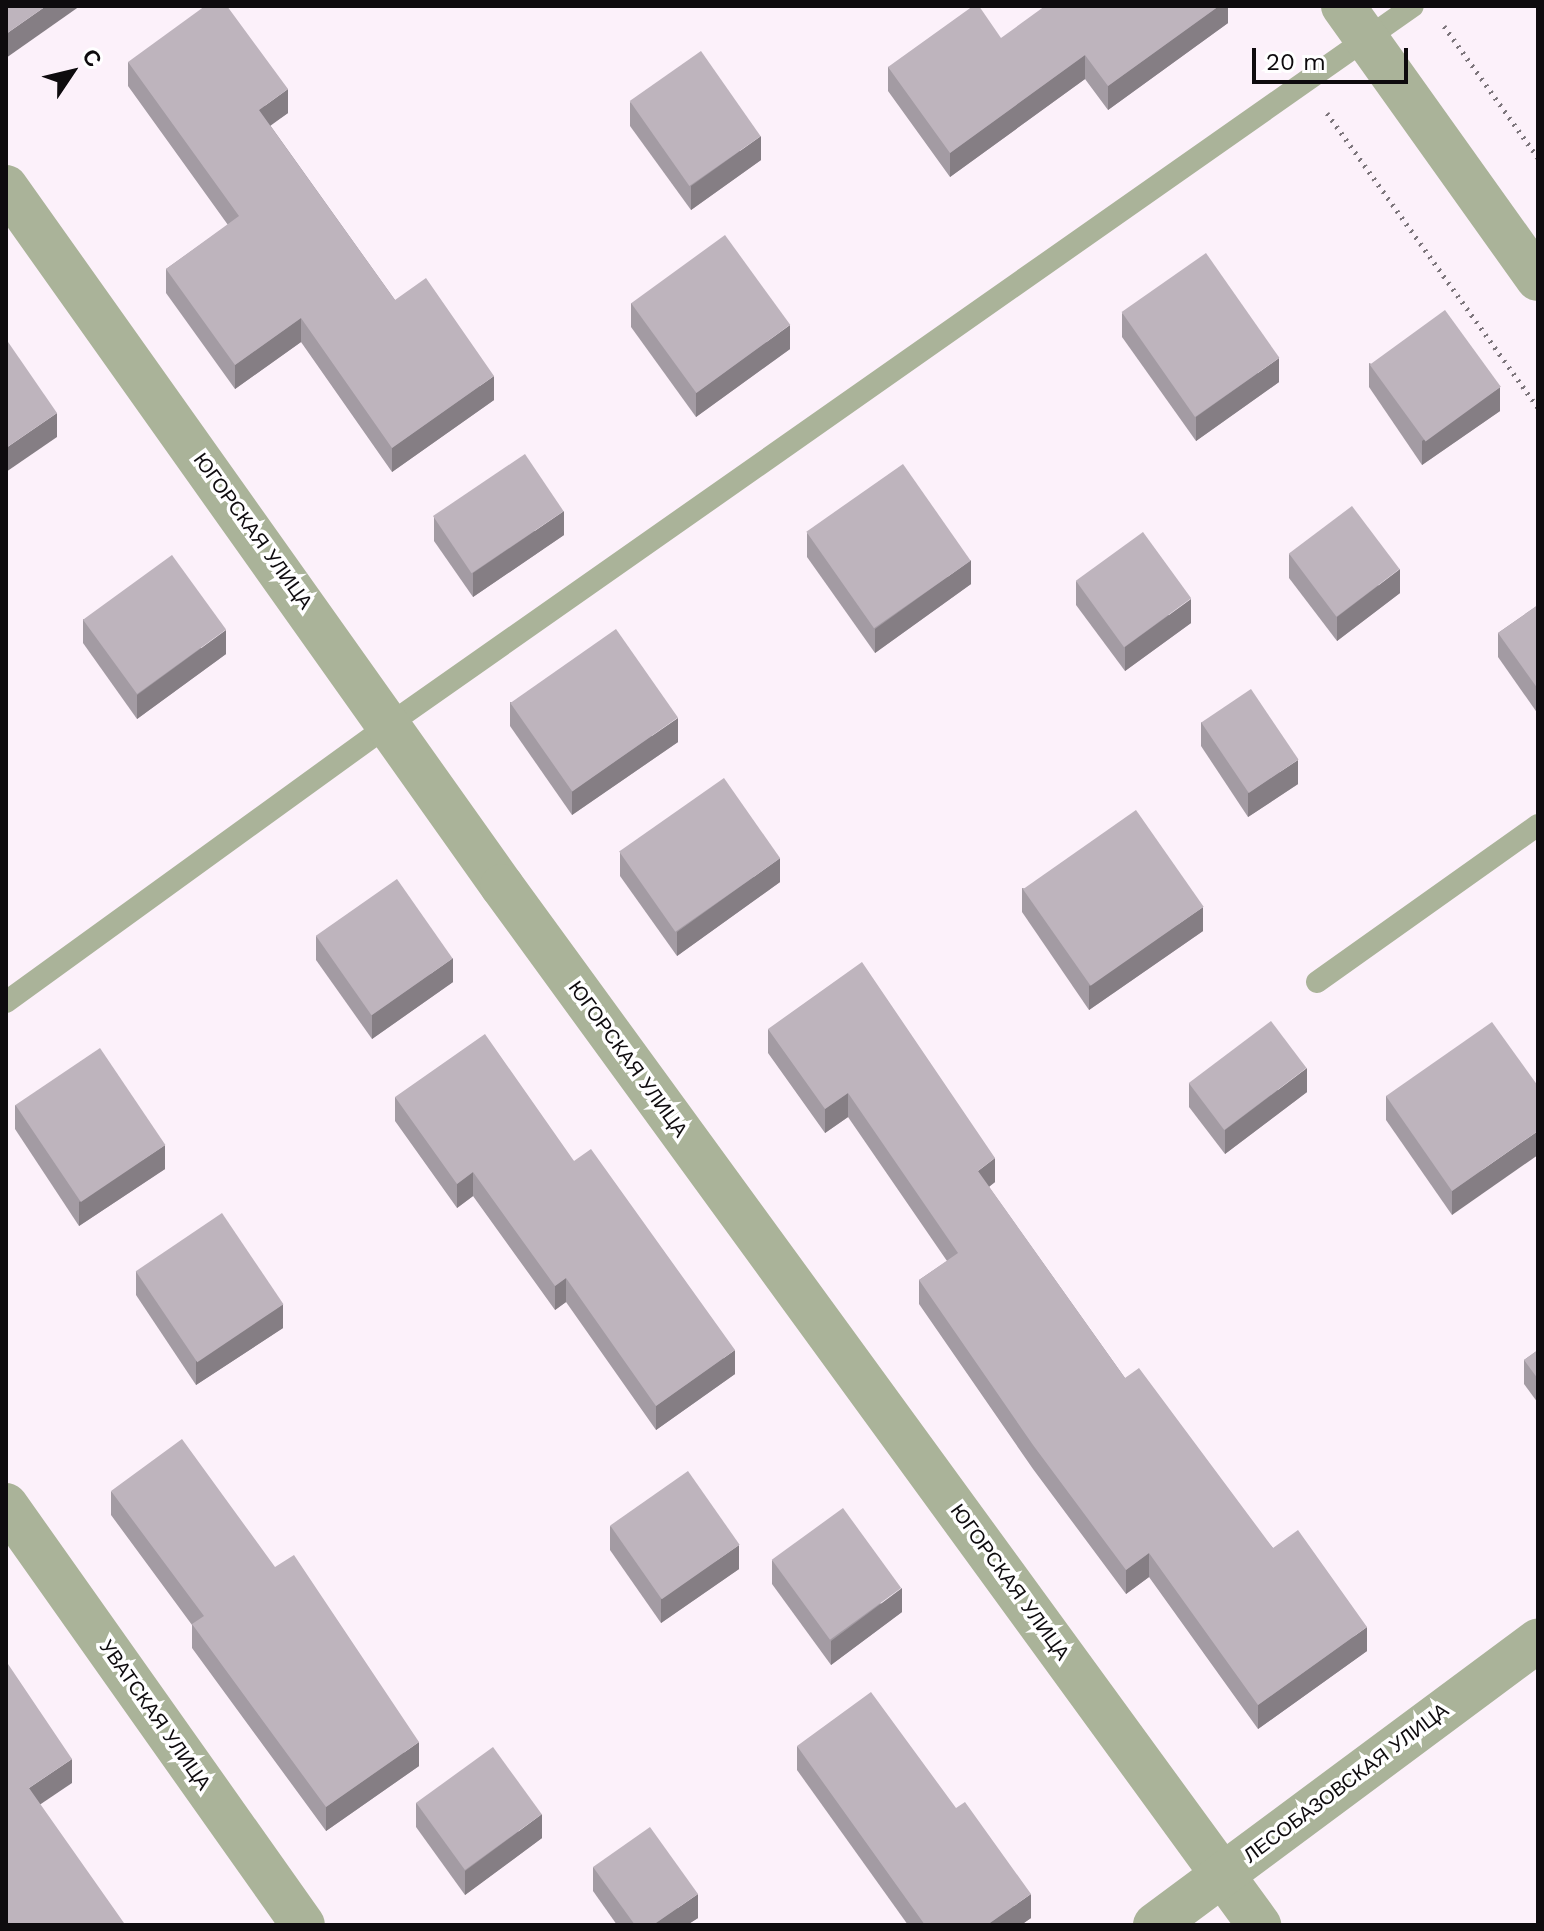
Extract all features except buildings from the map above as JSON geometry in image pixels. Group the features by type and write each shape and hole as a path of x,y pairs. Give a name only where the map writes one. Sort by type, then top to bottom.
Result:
{"street":[{"path":"1356,23 1538,279"},
{"name":"ЮГОРСКАЯ УЛИЦА","path":"6,187 391,723 502,886 1259,1925"},
{"name":"УВАТСКАЯ УЛИЦА","path":"6,1505 303,1925"},
{"name":"ЛЕСОБАЗОВСКАЯ УЛИЦА","path":"1155,1925 1301,1813 1538,1641"}],"lane":[{"path":"6,1002 391,723 1321,73 1356,23 1413,6"},
{"path":"1317,982 1538,825"}],"path":[{"path":"1438,19 1538,158"},
{"path":"1321,73 1318,100 1538,408"}]}
